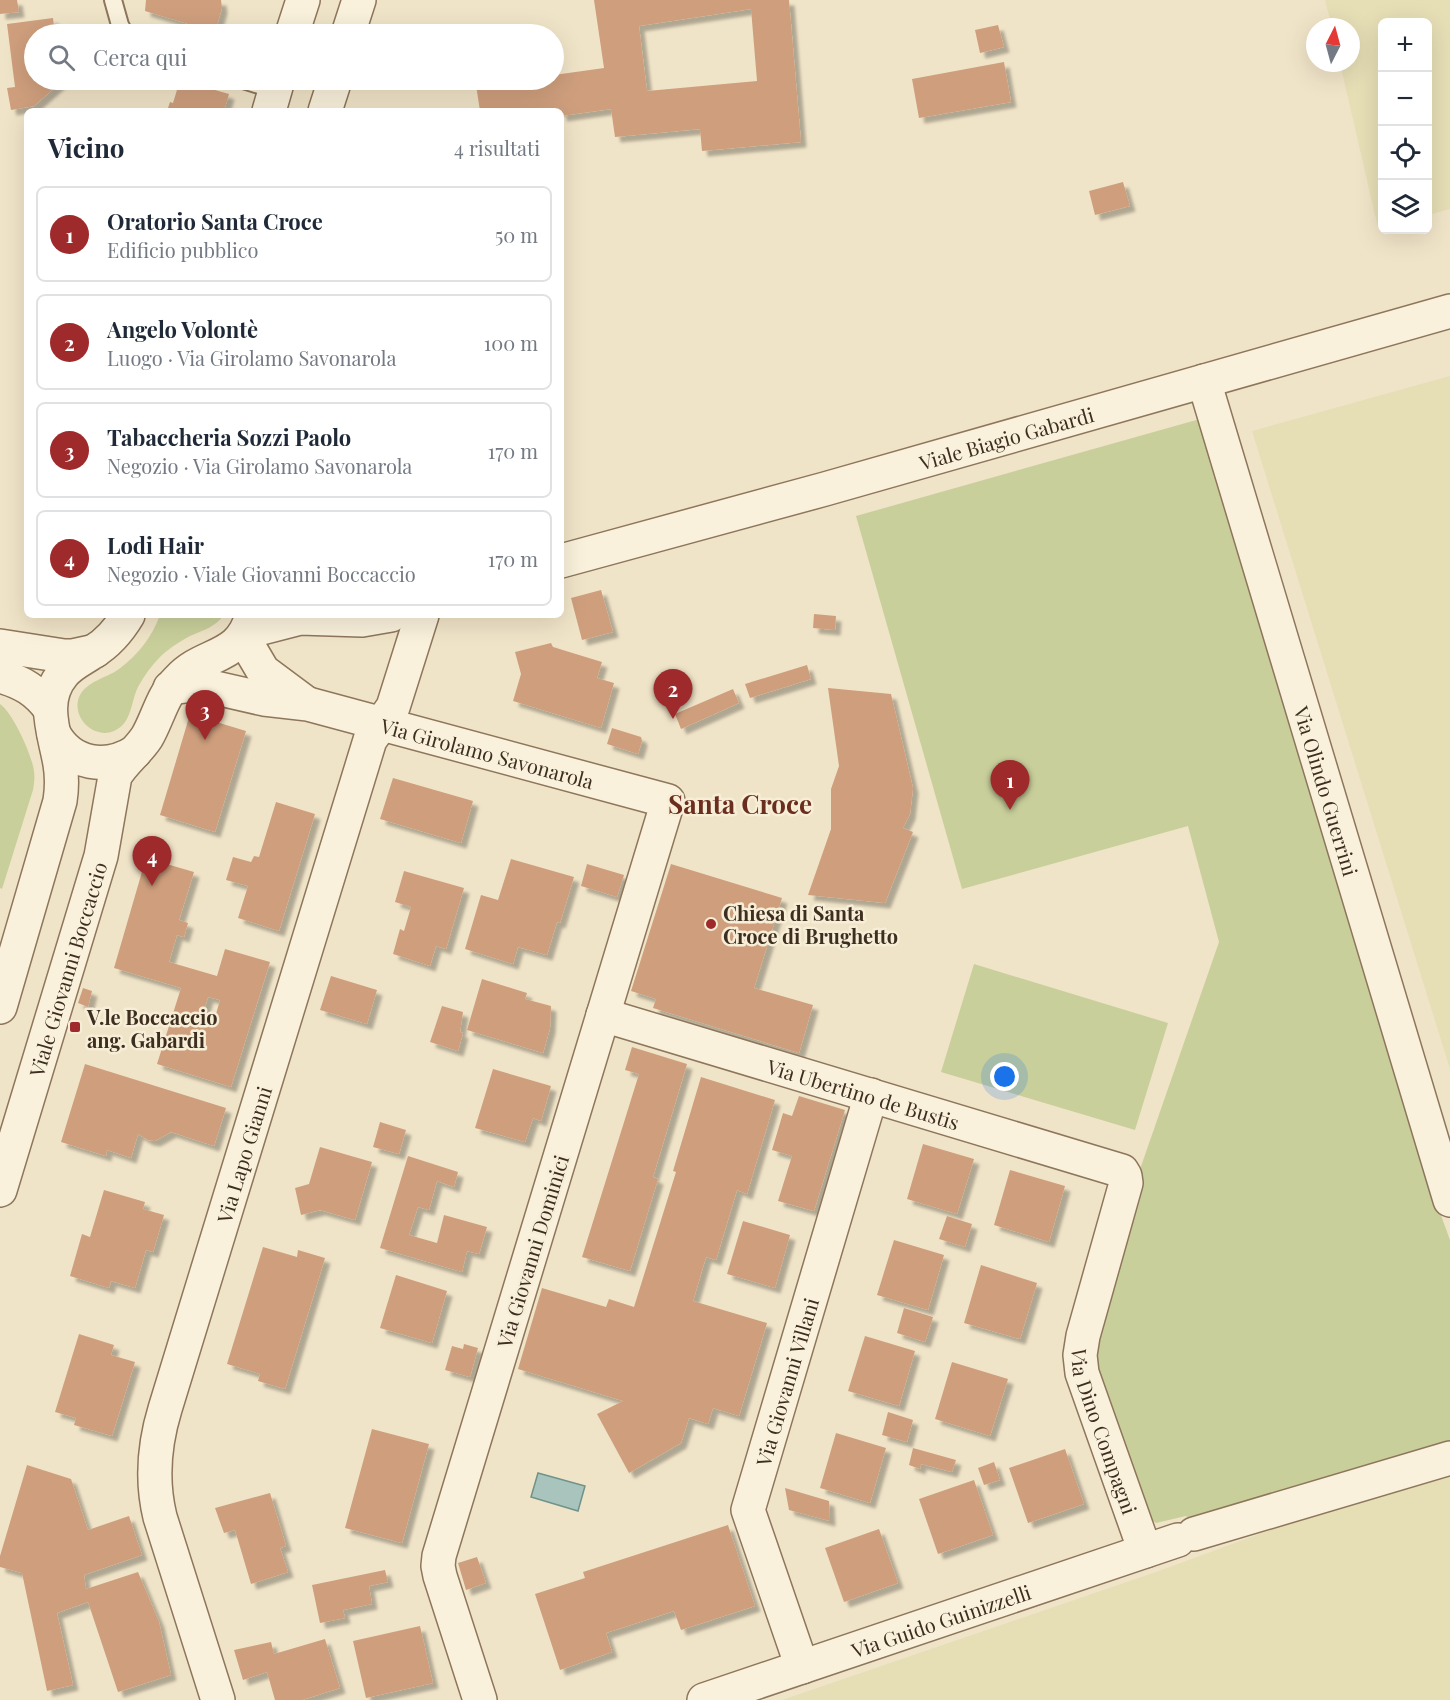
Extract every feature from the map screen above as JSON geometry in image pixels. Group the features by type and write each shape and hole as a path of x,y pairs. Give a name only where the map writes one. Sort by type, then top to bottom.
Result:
{"street":[{"path":"295,24 303,0"},
{"path":"351,24 359,0"},
{"path":"326,108 332,90"},
{"name":"Viale Biagio Gabardi","path":"564,560 825,489 1450,311"},
{"name":"Via Olindo Guerrini","path":"1204,381 1311,744 1450,1200"},
{"path":"0,1007 60,801 61,772 52,721 53,690 62,675 113,636 126,618"},
{"path":"247,628 300,618 362,620 374,618"},
{"name":"Via Lapo Gianni","path":"218,1700 158,1509 154,1477 157,1443 165,1409 367,750 373,735 393,707 421,618"},
{"name":"Viale Giovanni Boccaccio","path":"0,1190 101,856 115,776 149,733 170,688 187,671 229,650 247,628"},
{"name":"Via Girolamo Savonarola","path":"247,628 263,671 308,704"},
{"path":"0,646 64,656 95,651"},
{"path":"0,676 16,681 42,697 67,751 93,762 110,762 135,752"},
{"name":"Via Girolamo Savonarola","path":"170,688 207,686 258,698 308,704 668,801"},
{"name":"Via Giovanni Dominici","path":"480,1700 440,1576 438,1562 668,801"},
{"name":"Via Ubertino de Bustis","path":"603,1015 1122,1171"},
{"name":"Via Giovanni Villani","path":"802,1667 748,1510 871,1095"},
{"name":"Via Dino Compagni","path":"1122,1171 1126,1183 1083,1336 1080,1364 1145,1551"},
{"name":"Via Guido Guinizzelli","path":"704,1700 1186,1537 1450,1458"}],"lane":[{"path":"114,0 120,24"}],"shaded area":[{"path":"1325,0 1450,0 1450,209 1432,214 1432,18 1378,18 1378,228 1342,72 1360,72 1360,18 1330,18"},
{"path":"1450,376 1450,1069 1252,431"},
{"path":"1450,1470 1450,1700 782,1700 1159,1571 1429,1471"}],"green space":[{"path":"1207,417 1427,1177 1450,1240 1450,1444 1193,1522 1186,1516 1156,1523 1140,1511 1092,1362 1090,1313 1219,942 1188,826 962,889 856,516"},
{"path":"159,618 221,618 212,626 174,646 157,660 138,687 128,717 121,726 108,733 93,730 82,720 79,713 77,705 79,697 87,687 119,669 132,658 149,638"},
{"path":"0,704 11,716 21,735 30,755 34,776 33,790 2,889 0,888"},
{"path":"974,964 1168,1023 1135,1130 941,1072"}],"water":[{"path":"538,1473 585,1486 578,1511 531,1497"}],"building":[{"path":"0,0 17,0 19,12 0,14"},
{"path":"146,0 221,0 222,8 217,24 188,24 145,11"},
{"path":"594,0 789,0 801,142 702,151 700,129 615,137 611,109 564,116 564,108 480,108 477,90 564,90 564,74 604,68","holes":["751,9 757,81 647,91 639,26"]},
{"path":"53,18 54,24 24,24 24,90 52,90 34,106 11,110 7,88 15,87 7,24"},
{"path":"998,25 1004,47 980,53 975,30"},
{"path":"1004,62 1011,102 919,118 912,79"},
{"path":"177,90 215,90 229,94 225,108 168,108 170,102 173,103"},
{"path":"1123,182 1130,206 1095,215 1089,191"},
{"path":"601,590 613,632 582,640 571,598"},
{"path":"814,614 836,616 835,630 813,628"},
{"path":"551,643 553,647 602,662 597,678 614,683 601,728 513,701 521,674 515,652"},
{"path":"807,665 811,679 750,698 745,684"},
{"path":"828,688 891,694 913,788 910,814 903,828 913,832 885,903 808,895 831,829 831,789 839,766"},
{"path":"733,689 739,703 681,729 675,714"},
{"path":"190,714 246,731 215,832 160,815"},
{"path":"612,728 641,737 638,754 607,744"},
{"path":"393,778 473,801 461,843 380,819"},
{"path":"276,802 315,814 279,931 238,918 248,886 226,880 233,857 251,862 254,856 259,857"},
{"path":"146,858 194,872 179,920 188,923 184,937 177,935 169,962 217,976 225,949 270,962 231,1087 157,1064 181,988 114,968","holes":["208,997 220,1000 214,1021 202,1017"]},
{"path":"511,859 574,877 560,923 557,922 547,955 518,947 513,964 465,949 481,895 498,900"},
{"path":"587,864 624,875 617,897 581,886"},
{"path":"671,864 782,898 754,988 813,1005 799,1053 653,1008 656,999 631,991"},
{"path":"404,871 464,888 446,949 436,946 430,966 393,954 400,929 404,931 411,907 395,902"},
{"path":"331,976 377,990 367,1024 320,1010"},
{"path":"482,979 527,993 525,999 551,1006 550,1028 543,1053 467,1030"},
{"path":"83,988 92,991 88,1007 78,1003"},
{"path":"442,1006 463,1012 460,1032 463,1033 458,1051 430,1042"},
{"path":"632,1047 687,1064 653,1177 658,1179 630,1271 582,1257 639,1074 625,1070"},
{"path":"85,1064 226,1108 214,1146 171,1132 155,1141 138,1134 131,1158 107,1150 106,1156 61,1142"},
{"path":"493,1069 551,1086 541,1121 533,1118 525,1142 475,1128"},
{"path":"701,1077 775,1100 747,1194 737,1190 716,1260 706,1257 693,1301 767,1323 739,1416 713,1408 708,1424 689,1418 681,1443 629,1473 597,1414 623,1401 518,1369 542,1288 606,1307 609,1299 634,1307 676,1172 673,1171"},
{"path":"799,1096 845,1110 814,1211 778,1201 792,1156 772,1150 783,1113 792,1116"},
{"path":"380,1122 406,1130 399,1154 373,1147"},
{"path":"923,1144 974,1159 957,1214 907,1199"},
{"path":"320,1147 372,1162 355,1220 320,1210 301,1215 295,1188 309,1184"},
{"path":"408,1156 458,1172 454,1187 437,1181 429,1210 418,1207 409,1235 437,1243 444,1215 487,1227 479,1254 467,1251 462,1272 380,1248"},
{"path":"1010,1170 1065,1186 1049,1242 994,1225"},
{"path":"104,1190 145,1202 143,1209 164,1215 153,1252 146,1250 135,1288 111,1281 109,1288 70,1276 82,1234 90,1237"},
{"path":"947,1216 972,1224 965,1247 939,1239"},
{"path":"743,1221 790,1235 775,1288 727,1274"},
{"path":"894,1240 944,1255 928,1310 877,1295"},
{"path":"263,1247 297,1257 298,1250 325,1258 285,1389 258,1381 260,1374 227,1364"},
{"path":"981,1265 1037,1283 1020,1339 964,1323"},
{"path":"396,1275 447,1291 432,1343 380,1328"},
{"path":"904,1308 933,1317 925,1342 897,1333"},
{"path":"79,1334 114,1345 111,1355 135,1362 112,1436 74,1425 76,1418 55,1412"},
{"path":"865,1336 915,1351 899,1406 848,1391"},
{"path":"464,1344 478,1348 470,1377 445,1370 452,1346 463,1349"},
{"path":"952,1362 1008,1379 990,1436 935,1419"},
{"path":"888,1412 913,1420 907,1442 882,1435"},
{"path":"372,1429 429,1444 402,1543 345,1528"},
{"path":"836,1433 886,1448 870,1503 820,1488"},
{"path":"913,1448 956,1460 952,1472 921,1464 920,1469 909,1465"},
{"path":"1065,1449 1084,1504 1028,1523 1009,1468"},
{"path":"994,1462 1000,1480 984,1485 978,1468"},
{"path":"27,1465 71,1479 88,1530 129,1516 142,1555 84,1575 86,1589 138,1572 159,1622 171,1675 118,1692 88,1602 57,1613 73,1685 47,1691 22,1573 0,1567 0,1556"},
{"path":"974,1480 993,1535 938,1554 919,1499"},
{"path":"785,1488 829,1501 830,1521 789,1510"},
{"path":"270,1493 286,1546 280,1548 288,1572 251,1584 235,1530 224,1533 215,1508"},
{"path":"728,1525 755,1606 681,1630 674,1611 606,1633 612,1652 560,1670 535,1594 585,1578 583,1572"},
{"path":"879,1529 898,1583 844,1602 825,1548"},
{"path":"477,1557 486,1583 466,1590 458,1563"},
{"path":"385,1570 388,1582 369,1586 372,1604 343,1610 345,1618 320,1623 312,1585"},
{"path":"420,1626 433,1683 366,1698 353,1641"},
{"path":"325,1639 340,1688 302,1700 275,1700 267,1672 243,1680 234,1650 271,1642 274,1654"}],"place":[{"name":"Angelo Volontè","path":"673,719"},
{"name":"Tabaccheria Sozzi Paolo","path":"205,740"},
{"name":"Oratorio Santa Croce","path":"1010,810"},
{"name":"Lodi Hair","path":"152,886"},
{"name":"Chiesa di Santa Croce di Brughetto","path":"711,924"},
{"name":"V.le Boccaccio ang. Gabardi","path":"75,1027"}],"district":[{"name":"Santa Croce","path":"740,803"}]}
